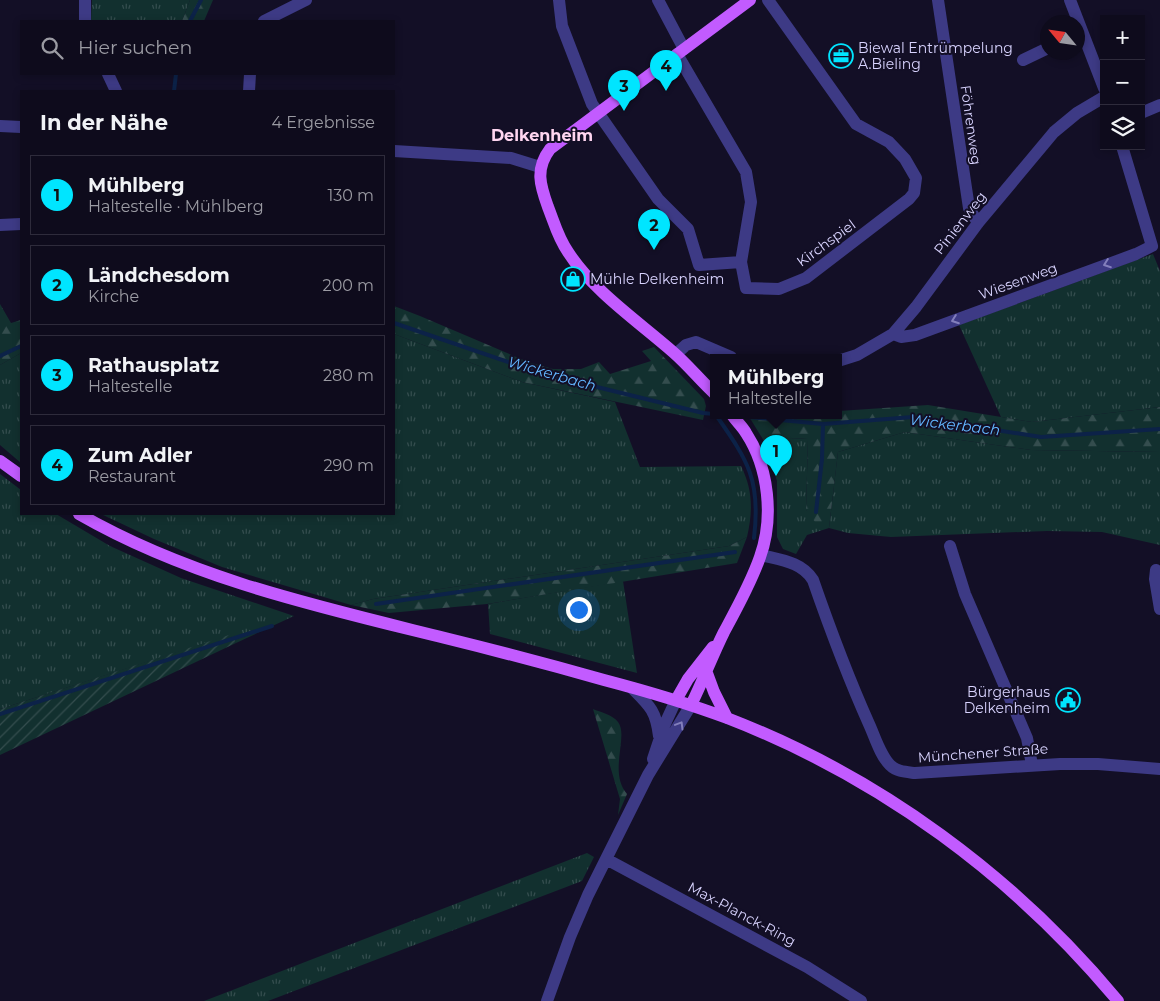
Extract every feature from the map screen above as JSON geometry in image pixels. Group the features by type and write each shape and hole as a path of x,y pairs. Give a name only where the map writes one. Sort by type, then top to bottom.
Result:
{"main road":[{"path":"710,389 676,354 605,293 568,253 556,230 541,182 540,166 543,158 550,150 750,0"},
{"path":"692,705 761,555 768,519 768,501 758,455 746,433 735,419"},
{"path":"0,461 20,475"},
{"path":"81,515 166,557 245,585 676,700 767,734 807,753 885,798 930,827 992,874 1022,900 1081,958 1118,1001"},
{"path":"676,700 693,672 723,635"},
{"path":"707,673 727,718"}],"street":[{"path":"84,0 85,20"},
{"path":"266,20 306,0"},
{"path":"559,0 562,26 587,93 597,114 658,199 688,229 699,265 741,262"},
{"name":"Kirchspiel","path":"658,0 681,52 746,172 751,202 741,262 746,288 779,289 806,278 909,200 914,193 916,178 905,159 888,142 856,124 768,0"},
{"name":"Föhrenweg","path":"938,0 969,208 978,223"},
{"path":"1070,0 1075,15"},
{"path":"1085,44 1100,79"},
{"path":"1023,60 1040,52"},
{"path":"108,75 116,90"},
{"path":"249,90 250,75"},
{"name":"Pinienweg","path":"842,360 857,355 893,334 916,307 978,223 1054,132 1077,113 1100,99"},
{"path":"1145,111 1160,105"},
{"path":"0,126 20,127"},
{"name":"Wiesenweg","path":"893,334 901,337 915,334 1136,254 1152,246 1123,150"},
{"path":"395,151 511,158 540,166"},
{"path":"0,225 20,224"},
{"path":"676,354 686,345 696,342 724,354"},
{"path":"950,546 965,594 1027,738 1032,765"},
{"name":"Münchener Straße","path":"761,555 796,565 806,571 813,580 847,675 877,744 891,767 915,773 1032,765 1098,764 1160,769"},
{"path":"1156,570 1155,580 1160,609"},
{"path":"632,688 655,715 660,738"},
{"path":"648,775 660,738 676,700"},
{"path":"547,1001 570,937 606,859 648,775 692,705"},
{"name":"Max-Planck-Ring","path":"606,859 807,967 861,1001"}],"green space":[{"path":"92,0 190,0 182,20 91,20"},
{"path":"190,0 213,0 204,20 182,20"},
{"path":"1153,254 1160,271 1160,407 1032,422 1001,417 959,325"},
{"path":"0,304 11,323 20,320 20,354 0,365"},
{"path":"395,306 528,362 553,369 581,369 599,362 610,374 651,361 642,351 654,347 704,399 706,406 703,420 522,382 395,334"},
{"path":"395,334 522,382 615,402 640,467 741,466 748,484 751,501 747,537 729,546 373,599 351,605 222,567 154,539 103,515 395,515"},
{"path":"20,354 20,462 0,445 0,365"},
{"path":"928,405 1032,422 1160,407 1160,452 1031,450 905,432 838,452 829,528 815,522 806,510 808,439 770,437 764,441 750,419 842,419 842,411"},
{"path":"905,432 1031,450 1160,452 1160,545 1102,532 1047,531 891,537 848,533 829,528 838,452"},
{"path":"770,437 808,439 806,510 829,528 807,535 796,554 783,549 777,537 777,481 764,441"},
{"path":"0,474 20,489 20,515 58,515 110,546 181,578 294,616 236,643 231,635 0,709"},
{"path":"747,537 737,563 487,604 389,613 351,605 373,599 729,546"},
{"path":"623,581 637,673 490,634 488,604"},
{"path":"232,634 236,643 0,755 0,709"},
{"path":"593,709 613,717 621,728 619,775 627,794 618,815 620,799"},
{"path":"587,853 594,857 582,881 268,1001 204,1001"}],"waterway":[{"name":"Wickerbach","path":"191,20 201,0"},
{"name":"Wickerbach","path":"174,90 176,75"},
{"name":"Wickerbach","path":"395,323 540,373 710,414"},
{"path":"0,356 20,346"},
{"name":"Wickerbach","path":"769,419 823,424 913,417 1041,437 1160,429"},
{"path":"719,419 736,445 750,472 756,501 754,538"},
{"path":"816,512 822,459 823,424"},
{"path":"376,604 735,552"},
{"path":"0,714 272,626"}],"place":[{"name":"Biewal Entrümpelung A.Bieling","path":"841,56"},
{"name":"Zum Adler","path":"666,91"},
{"name":"Rathausplatz","path":"624,111"},
{"name":"Ländchesdom","path":"654,250"},
{"name":"Mühle Delkenheim","path":"573,279"},
{"name":"Mühlberg","path":"776,476"},
{"name":"Bürgerhaus Delkenheim","path":"1068,700"}],"district":[{"name":"Delkenheim","path":"542,135"}]}
